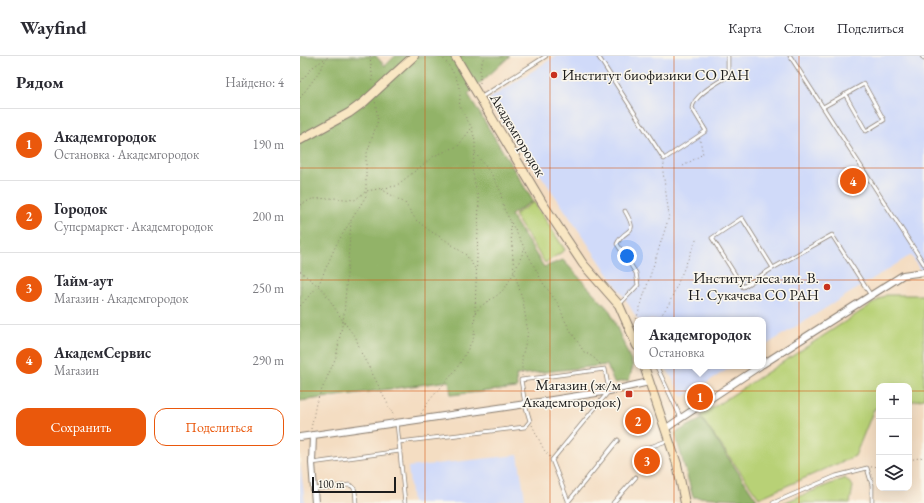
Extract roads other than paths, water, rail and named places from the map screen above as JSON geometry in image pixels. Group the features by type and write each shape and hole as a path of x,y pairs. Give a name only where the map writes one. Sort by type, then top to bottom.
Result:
{"street":[{"path":"300,140 349,113 414,56"},
{"name":"Академгородок","path":"455,56 531,183 582,264 620,305 634,338"},
{"path":"766,362 903,274 924,272"},
{"path":"645,369 677,464 685,503"},
{"path":"665,429 755,369"},
{"path":"300,437 610,391 648,382"},
{"path":"311,436 315,503"}],"lane":[{"path":"480,98 546,56"},
{"path":"598,56 664,159 706,131 692,108 693,103 697,98 728,76 728,56"},
{"path":"790,56 923,259 924,264"},
{"path":"823,107 845,94 864,84 884,120 866,131 845,94"},
{"path":"620,305 638,285 636,273 617,244 619,240 631,230 632,227 631,221 625,211"},
{"path":"773,268 742,218 712,238 744,287 773,268 832,235 870,294"},
{"path":"399,442 525,427 530,421 525,404 522,380 605,369 610,391 552,460 562,481 569,502"},
{"path":"658,369 681,418"},
{"path":"397,423 405,503"},
{"path":"569,502 618,440"},
{"path":"642,450 669,440"},
{"path":"312,463 400,452"},
{"path":"773,503 836,476 867,468 872,485 872,503"},
{"path":"613,503 636,477"},
{"path":"314,489 349,485 353,486 356,503"}],"place":[{"name":"Институт биофизики СО РАН","path":"554,75"},
{"name":"АкадемСервис","path":"853,181"},
{"name":"Институт леса им. В. Н. Сукачева СО РАН","path":"827,287"},
{"name":"Магазин (ж/м Академгородок)","path":"629,394"},
{"name":"Академгородок","path":"700,397"},
{"name":"Городок","path":"638,421"},
{"name":"Тайм-аут","path":"647,461"}]}
